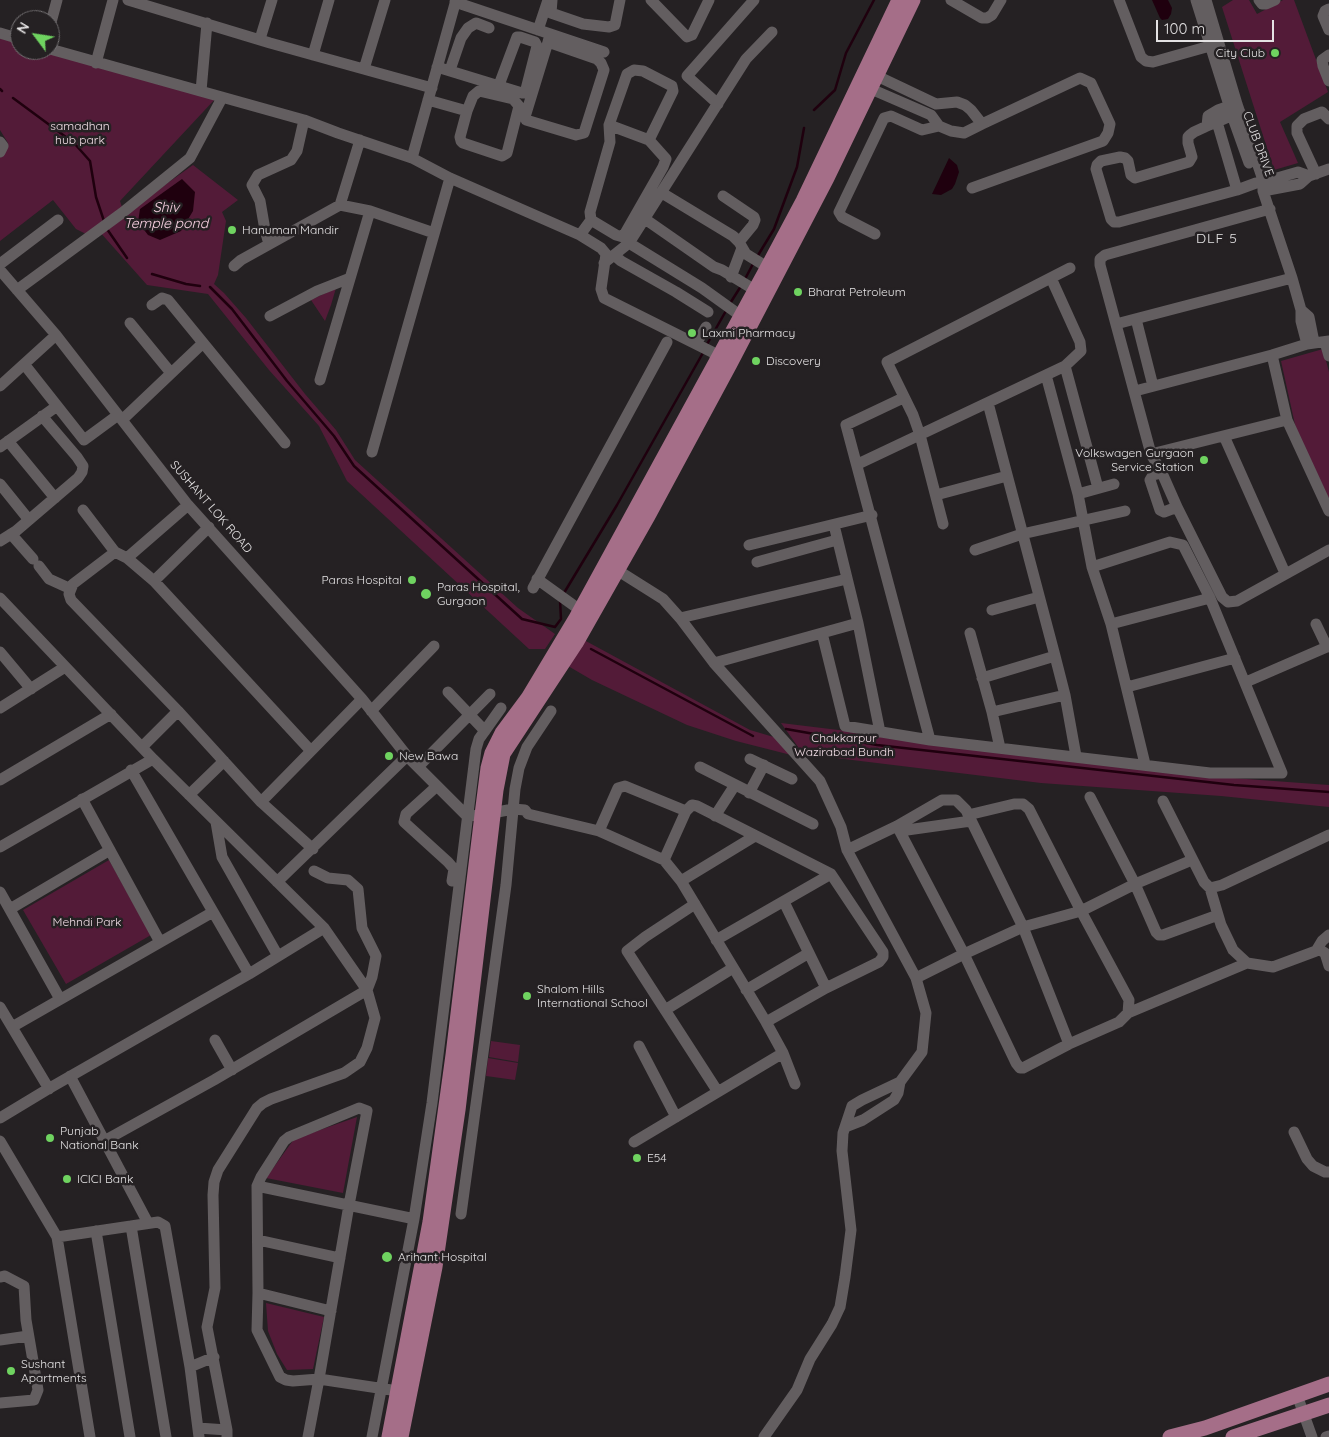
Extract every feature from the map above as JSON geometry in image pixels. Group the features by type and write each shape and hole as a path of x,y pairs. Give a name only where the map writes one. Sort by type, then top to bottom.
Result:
{"main road":[{"path":"389,1437 430,1222 453,1055 481,815 492,753 502,733 528,698 574,606 737,313 743,283 763,265 803,201 899,0"},
{"path":"401,1437 435,1267 456,1122 481,815 503,754 576,643 734,356 827,178 913,0"},
{"path":"1170,1437 1205,1428 1329,1384"},
{"path":"1233,1437 1329,1405"}],"street":[{"path":"96,63 113,0"},
{"path":"128,0 432,88"},
{"path":"260,39 272,0"},
{"path":"313,55 329,0"},
{"path":"364,69 385,0"},
{"path":"538,30 548,0"},
{"path":"552,0 551,13 583,24 609,27 615,25 620,0"},
{"path":"651,0 687,37 692,36 709,0"},
{"path":"718,104 687,76 754,0"},
{"path":"951,0 982,18 992,16 1001,0"},
{"path":"1119,0 1140,57 1146,61 1153,62 1214,44"},
{"name":"CLUB DRIVE","path":"1196,0 1214,44 1234,109 1270,209 1301,310 1301,321 1329,356"},
{"name":"CLUB DRIVE","path":"1206,0 1214,44"},
{"path":"1259,0 1262,4 1275,0"},
{"path":"412,158 455,1 538,30 549,38 597,59 601,63 604,70 584,133 576,135 526,120 549,38"},
{"path":"1329,9 1325,11 1323,16 1329,30"},
{"path":"201,91 207,23"},
{"path":"450,70 461,38 468,28 476,23 489,28"},
{"path":"576,42 583,24"},
{"path":"604,263 629,243 746,59 772,32"},
{"path":"437,67 525,93 537,46 535,42 517,37 499,85"},
{"path":"549,38 576,42 604,52"},
{"path":"60,52 304,120 412,158 450,178 580,235 601,248 606,254 601,290 604,298 698,345 714,355"},
{"path":"1329,55 1322,60 1329,81"},
{"path":"609,125 649,140 666,159 627,231 623,237 616,235 592,220 590,212 610,142 609,125 627,74 634,70 643,72 672,86 673,91 649,140"},
{"path":"874,83 896,99 931,115 939,126 951,131 964,133 1080,78 1091,83 1110,124 1108,133 1103,141 972,188"},
{"path":"874,83 901,87 936,104 957,102 965,105 982,124"},
{"path":"896,99 901,87"},
{"path":"479,90 516,102 519,106 507,153 502,156 461,141 460,137 467,112 475,93 479,90"},
{"path":"17,290 122,213 190,158 222,98"},
{"path":"428,100 467,112"},
{"path":"931,115 936,104"},
{"path":"1234,109 1188,137 1192,155 1189,162 1135,178 1131,175 1128,161 1125,158 1120,157 1101,161 1096,169 1111,219 1114,222 1119,222 1261,185 1298,172 1312,175 1329,169"},
{"path":"1312,175 1297,133 1297,126 1304,120 1322,112 1329,119"},
{"path":"875,234 842,217 839,212 884,118 891,116 922,130 939,126"},
{"path":"269,244 260,201 252,185 258,176 291,160 297,151 304,120"},
{"path":"1212,124 1237,190"},
{"path":"340,205 360,140"},
{"path":"0,142 3,146 0,152"},
{"path":"372,452 450,178"},
{"path":"662,193 733,236 742,248 763,265"},
{"path":"723,196 754,217 753,224 742,248 743,283"},
{"path":"234,266 240,260 340,205 370,211 434,233"},
{"path":"1270,209 1105,256 1100,259 1100,265 1151,454 1222,597 1228,602 1237,602 1285,573 1329,550"},
{"path":"320,380 370,211"},
{"path":"645,219 743,283"},
{"path":"0,264 58,220"},
{"path":"580,235 592,220"},
{"path":"629,243 737,313"},
{"path":"614,255 621,261 708,312"},
{"path":"943,524 920,435 913,415 887,362 1070,268"},
{"name":"SUSHANT LOK ROAD","path":"0,270 56,335 188,505 362,699 407,756 437,786 481,815"},
{"path":"270,316 317,291 350,278"},
{"path":"858,464 1065,366 1081,351 1080,342 1052,278"},
{"path":"1116,324 1292,278"},
{"path":"152,305 162,298 168,300 285,443"},
{"path":"1136,319 1153,386"},
{"path":"130,323 171,373"},
{"path":"698,345 706,326"},
{"path":"0,386 56,335"},
{"path":"574,606 552,590 535,583 666,342"},
{"path":"1135,391 1319,342"},
{"path":"24,364 84,440 120,417 204,343"},
{"path":"1272,355 1287,420 1329,511"},
{"path":"1065,366 1098,488"},
{"path":"1046,375 1078,494 1092,567 1111,624 1127,687 1144,764"},
{"path":"903,398 846,425 872,515 930,740"},
{"path":"988,403 1065,695 1076,756"},
{"path":"55,498 4,444 57,406"},
{"path":"0,540 11,534 55,498 78,478 82,472 83,466 77,457 42,416"},
{"path":"1151,454 1287,420"},
{"path":"1224,436 1285,573"},
{"path":"1162,473 1153,476 1150,480 1160,510 1164,512 1177,507"},
{"path":"936,495 1007,476"},
{"path":"0,484 28,520"},
{"path":"1078,494 1114,484"},
{"path":"126,558 188,505"},
{"path":"83,510 115,552 126,558 154,581 311,751"},
{"path":"975,550 1022,534 1082,519 1125,511"},
{"path":"749,545 872,515"},
{"path":"834,524 858,623 880,732"},
{"path":"154,581 209,527"},
{"path":"11,534 48,579 71,589"},
{"path":"757,562 837,540"},
{"path":"822,633 845,726 930,740 1210,772 1282,773 1210,598 1183,546 1170,542 1092,567"},
{"path":"115,552 73,584 69,594 71,600 261,802 313,849"},
{"path":"617,570 663,598 714,663 820,781 841,827 847,850 916,978 926,1013 922,1052 900,1082 898,1093 894,1100 863,1120 845,1127"},
{"path":"680,618 847,580"},
{"path":"992,610 1039,597"},
{"path":"0,598 189,796 324,928 367,990 375,1018 367,1048 360,1062 344,1073 271,1099 257,1108 218,1170 214,1182 213,1195 216,1288 207,1327 227,1434 199,1432 190,1366 166,1226 158,1222 57,1237"},
{"path":"1111,624 1210,598"},
{"path":"714,663 858,623"},
{"path":"1246,682 1328,647 1316,624"},
{"path":"970,633 1000,748"},
{"path":"371,711 434,646"},
{"path":"0,652 31,689"},
{"path":"982,678 1055,656"},
{"path":"1127,687 1235,658"},
{"path":"0,708 65,667"},
{"path":"448,692 485,731"},
{"path":"418,767 490,694"},
{"path":"992,712 1065,695"},
{"path":"261,802 362,699"},
{"path":"372,1437 432,1103 456,905 481,815 476,749 479,739 501,708"},
{"path":"462,1214 506,885 512,811 519,768 527,747 550,711"},
{"path":"142,747 178,712"},
{"path":"0,780 111,714"},
{"path":"277,882 407,756"},
{"path":"0,848 131,770 153,759"},
{"path":"750,759 792,779"},
{"path":"189,796 224,761"},
{"path":"749,793 764,765"},
{"path":"700,768 813,824"},
{"path":"131,770 249,974"},
{"path":"715,816 735,785"},
{"path":"437,786 406,814 404,822 454,869 450,902 456,905"},
{"path":"599,831 618,788 625,786 686,812"},
{"path":"1090,796 1159,935 1164,935 1218,915"},
{"path":"82,799 160,942"},
{"path":"847,850 898,829 942,800 956,800 966,810 1023,927 1069,1044"},
{"path":"1163,801 1192,860 1204,882 1210,888 1220,925 1232,950 1248,963 1273,967 1320,950 1325,953 1329,966"},
{"path":"898,829 970,818 1014,804 1023,804 1029,810 1080,911 1129,1000 1128,1013"},
{"path":"664,860 686,812 692,805 831,874 883,952 883,957 879,962 826,988 766,1022"},
{"path":"481,815 512,811 524,816 528,814 599,831 664,860 681,881 766,1022 783,1053 795,1084"},
{"path":"216,822 222,857 278,956"},
{"path":"898,829 964,954 1020,1068 1119,1022 1128,1013 1248,963"},
{"path":"1210,888 1222,885 1329,835"},
{"path":"681,881 755,836"},
{"path":"10,909 110,850"},
{"path":"916,978 1023,927 1080,911 1135,884 1192,860"},
{"path":"104,1141 232,1070 367,990 372,977 376,956 362,928 358,889 348,880 328,878 314,871"},
{"path":"716,940 831,874"},
{"path":"0,892 60,999"},
{"path":"784,902 826,988"},
{"path":"695,904 627,951 718,1092"},
{"path":"12,1027 213,912"},
{"path":"0,1118 48,1088 249,974 324,928"},
{"path":"1316,950 1329,935"},
{"path":"746,990 809,953"},
{"path":"665,1010 733,968"},
{"path":"0,1007 48,1088"},
{"path":"215,1040 232,1070"},
{"path":"639,1046 676,1117"},
{"path":"634,1142 783,1053"},
{"path":"70,1076 148,1224"},
{"path":"764,1437 796,1390 810,1359 840,1308 846,1277 850,1230 842,1151 845,1127 852,1106 900,1082"},
{"path":"308,1437 320,1379 367,1110 359,1108 289,1137 284,1141 260,1177 257,1186 257,1330 280,1377 293,1381 320,1379 398,1391"},
{"path":"456,1122 473,1124"},
{"path":"1294,1132 1307,1159 1313,1166 1329,1172"},
{"path":"0,1140 57,1237 90,1437"},
{"path":"257,1186 430,1222"},
{"path":"131,1226 166,1437"},
{"path":"96,1230 130,1437"},
{"path":"258,1240 340,1258"},
{"path":"0,1277 5,1276 24,1286 28,1336 38,1390 34,1400 0,1403"},
{"path":"258,1293 331,1311"},
{"path":"0,1340 28,1336"},
{"path":"190,1366 214,1357"},
{"path":"1298,1395 1312,1437"}],"green space":[{"name":"City Club","path":"1233,0 1249,0 1257,14 1283,0 1294,0 1328,92 1280,122 1298,163 1274,170 1222,7"},
{"name":"samadhan hub park","path":"0,32 10,35 10,60 60,60 60,53 217,97 120,201 123,210 104,228 193,165 238,200 222,212 226,221 218,275 214,284 246,318 305,394 336,430 355,460 518,608 555,634 545,649 529,649 347,481 319,426 269,370 208,294 147,285 99,231 88,235 76,229 53,200 0,241 0,150 8,143 0,130"},
{"path":"336,288 331,305 325,321 311,300"},
{"path":"1323,349 1329,372 1329,499 1296,429 1281,361"},
{"name":"Chakkarpur Wazirabad Bundh","path":"584,640 750,730 777,738 791,755 736,741 687,725 592,680 568,666"},
{"name":"Chakkarpur Wazirabad Bundh","path":"781,723 1233,778 1329,785 1329,807 1221,796 1041,783 803,754"},
{"name":"Mehndi Park","path":"109,860 151,935 66,984 23,910"},
{"path":"491,1041 520,1045 518,1062 489,1057"},
{"path":"488,1058 518,1063 515,1080 486,1076"},
{"path":"357,1117 343,1193 266,1178 294,1139"},
{"path":"266,1303 324,1317 313,1369 287,1370 277,1354 268,1331"}],"water":[{"path":"1152,0 1168,0 1172,8 1168,19 1162,20 1160,18"},
{"path":"949,158 957,165 959,172 955,184 952,189 941,195 932,194"},
{"name":"Shiv Temple pond","path":"182,179 195,192 193,211 181,231 160,240 148,235 138,222 140,209"}],"waterway":[{"path":"814,110 835,90 846,53 874,0"},
{"path":"13,98 74,143 90,161 96,197 104,221"},
{"path":"757,257 774,229 797,167 804,128"},
{"path":"107,229 127,258"},
{"path":"745,279 754,262"},
{"path":"152,274 200,286"},
{"path":"729,305 741,286"},
{"path":"210,287 232,309 287,381 334,436 354,466 522,619 555,627 561,619 560,600"},
{"path":"706,346 727,309"},
{"path":"564,593 617,505 704,351"},
{"path":"591,649 753,736"},
{"path":"786,729 877,745 1234,785 1329,792"}],"place":[{"name":"City Club","path":"1275,53"},
{"name":"Hanuman Mandir","path":"232,230"},
{"name":"Bharat Petroleum","path":"798,292"},
{"name":"Laxmi Pharmacy","path":"692,333"},
{"name":"Discovery","path":"756,361"},
{"name":"Volkswagen Gurgaon Service Station","path":"1204,460"},
{"name":"Paras Hospital","path":"412,580"},
{"name":"Paras Hospital, Gurgaon","path":"426,594"},
{"name":"New Bawa","path":"389,756"},
{"name":"Shalom Hills International School","path":"527,996"},
{"name":"Punjab National Bank","path":"50,1138"},
{"name":"E54","path":"637,1158"},
{"name":"ICICI Bank","path":"67,1179"},
{"name":"Arihant Hospital","path":"387,1257"},
{"name":"Sushant Apartments","path":"11,1371"}],"district":[{"name":"DLF 5","path":"1217,239"}]}
